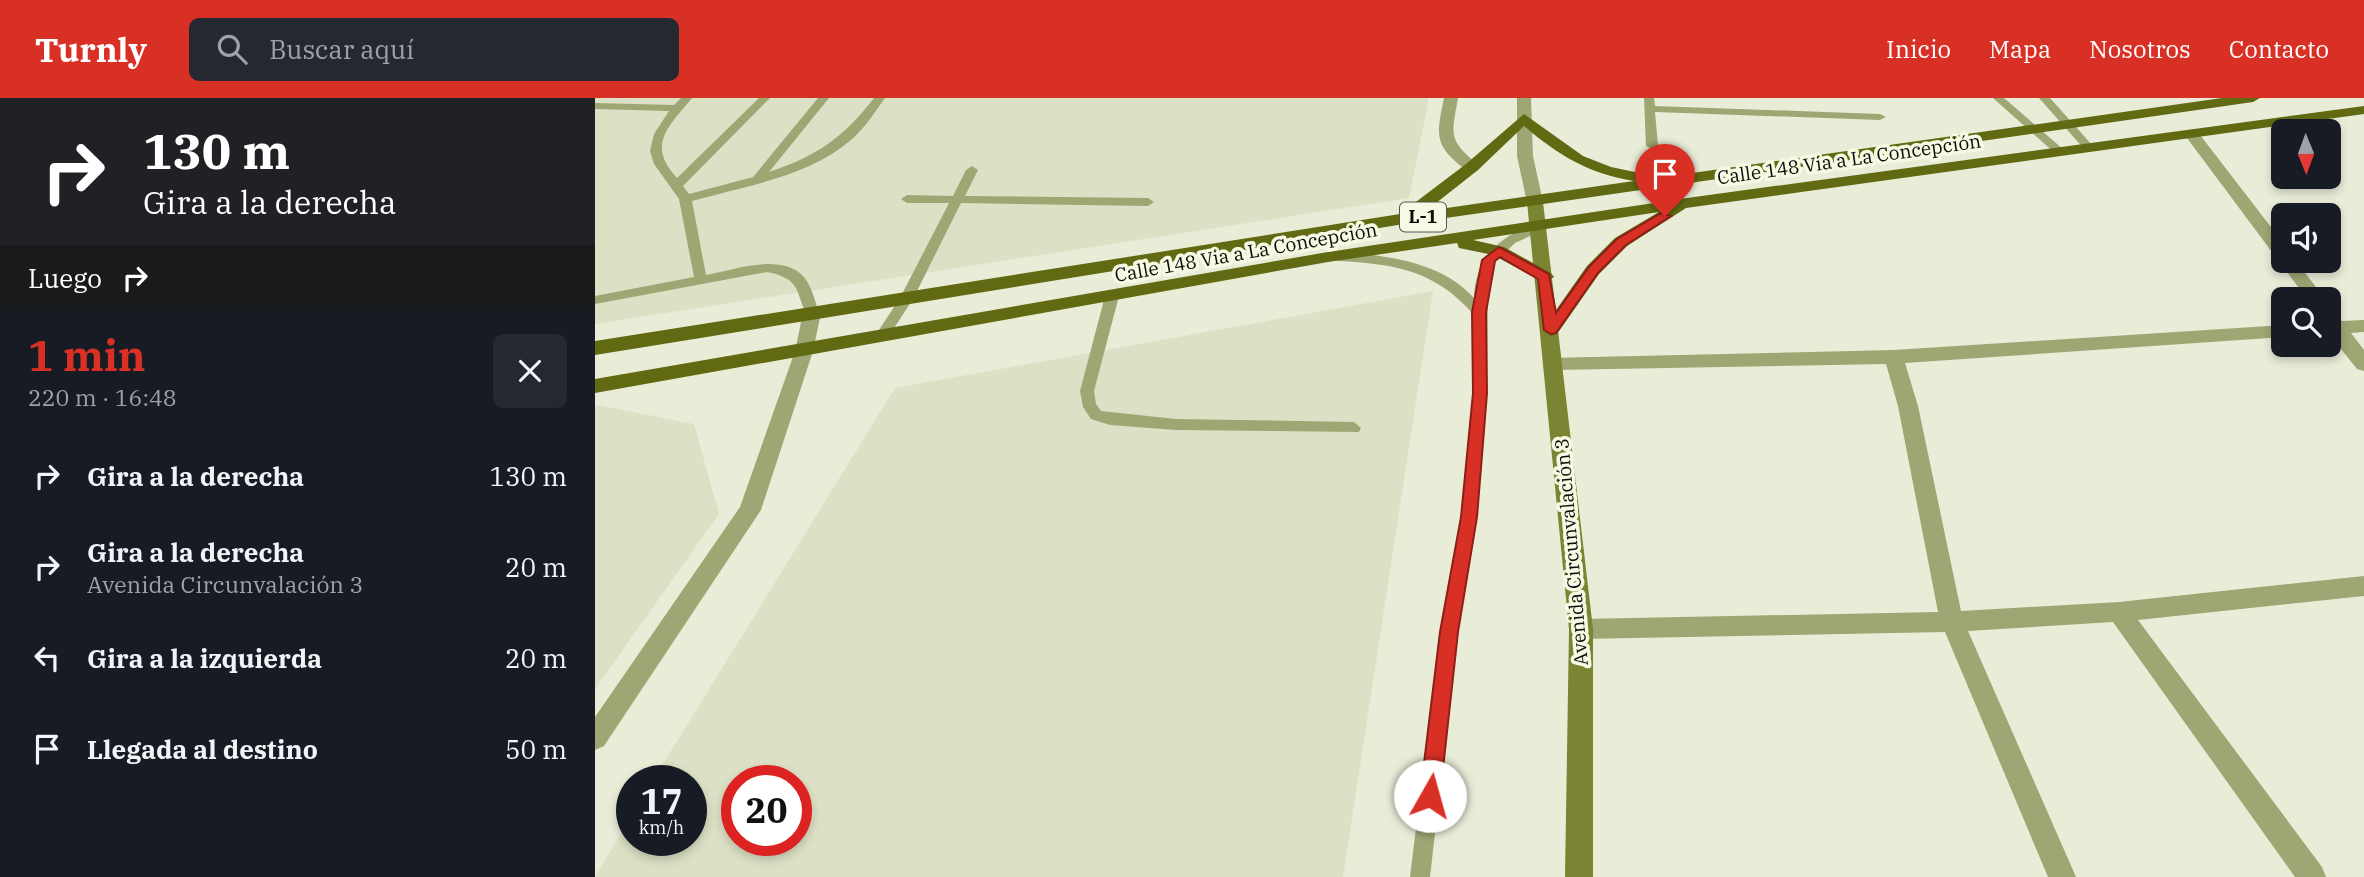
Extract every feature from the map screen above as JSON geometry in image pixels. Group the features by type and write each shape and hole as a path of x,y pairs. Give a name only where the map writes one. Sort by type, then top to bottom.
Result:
{"main road":[{"name":"Calle 148 Via a La Concepción","path":"595,348 1405,219 2253,98"},
{"name":"Calle 148 Via a La Concepción","path":"595,386 1328,257 1539,228 1687,203 2364,110"},
{"path":"1405,219 1472,167 1524,118 1579,162 1612,174 1669,181"},
{"name":"Avenida Circunvalación 3","path":"1535,202 1555,363 1581,629 1579,877"},
{"path":"1551,330 1593,270 1621,242 1687,203"},
{"path":"1445,241 1499,251 1545,277"}],"street":[{"path":"1451,98 1444,141 1448,149 1472,167"},
{"path":"1524,98 1525,156 1535,202"},
{"path":"2192,134 2271,239"},
{"path":"2296,273 2307,287"},
{"path":"595,738 750,510 804,351 812,313"},
{"path":"2341,325 2364,326"},
{"path":"1555,363 1894,357 2271,332"},
{"path":"2341,335 2364,364"},
{"path":"1894,357 1908,406 1952,622 2062,877"},
{"path":"1581,629 1952,622 2119,612 2364,586"},
{"path":"2119,612 2312,877"}],"lane":[{"path":"687,98 662,129 656,145 657,160 685,199 694,259 701,280"},
{"path":"677,186 765,98"},
{"path":"758,178 824,98"},
{"path":"685,199 758,178 829,150 846,139 880,98"},
{"path":"1998,98 2060,152"},
{"path":"2043,98 2089,148"},
{"path":"1652,146 1649,104 1880,117"},
{"path":"595,106 677,108"},
{"path":"882,336 906,299 972,170"},
{"path":"907,199 1147,202"},
{"path":"1420,877 1449,632 1469,517 1480,393 1479,312 1489,260 1511,240 1539,228"},
{"path":"1328,257 1375,258 1422,268 1466,294 1479,312"},
{"path":"595,300 767,268 790,272 803,282 812,313"},
{"path":"1112,296 1087,391 1088,406 1098,416 1145,422 1354,428"}],"shaded area":[{"path":"595,98 1429,98 1409,198 595,324"},
{"path":"1433,291 1343,877 595,877 616,842 616,856 707,856 707,765 662,765 895,388"},
{"path":"595,406 694,424 719,514 595,689"}],"route":[{"path":"1430,796 1449,632 1469,517 1480,393 1481,286 1489,260 1499,251 1545,277 1551,330 1593,270 1621,242 1665,216"}]}
